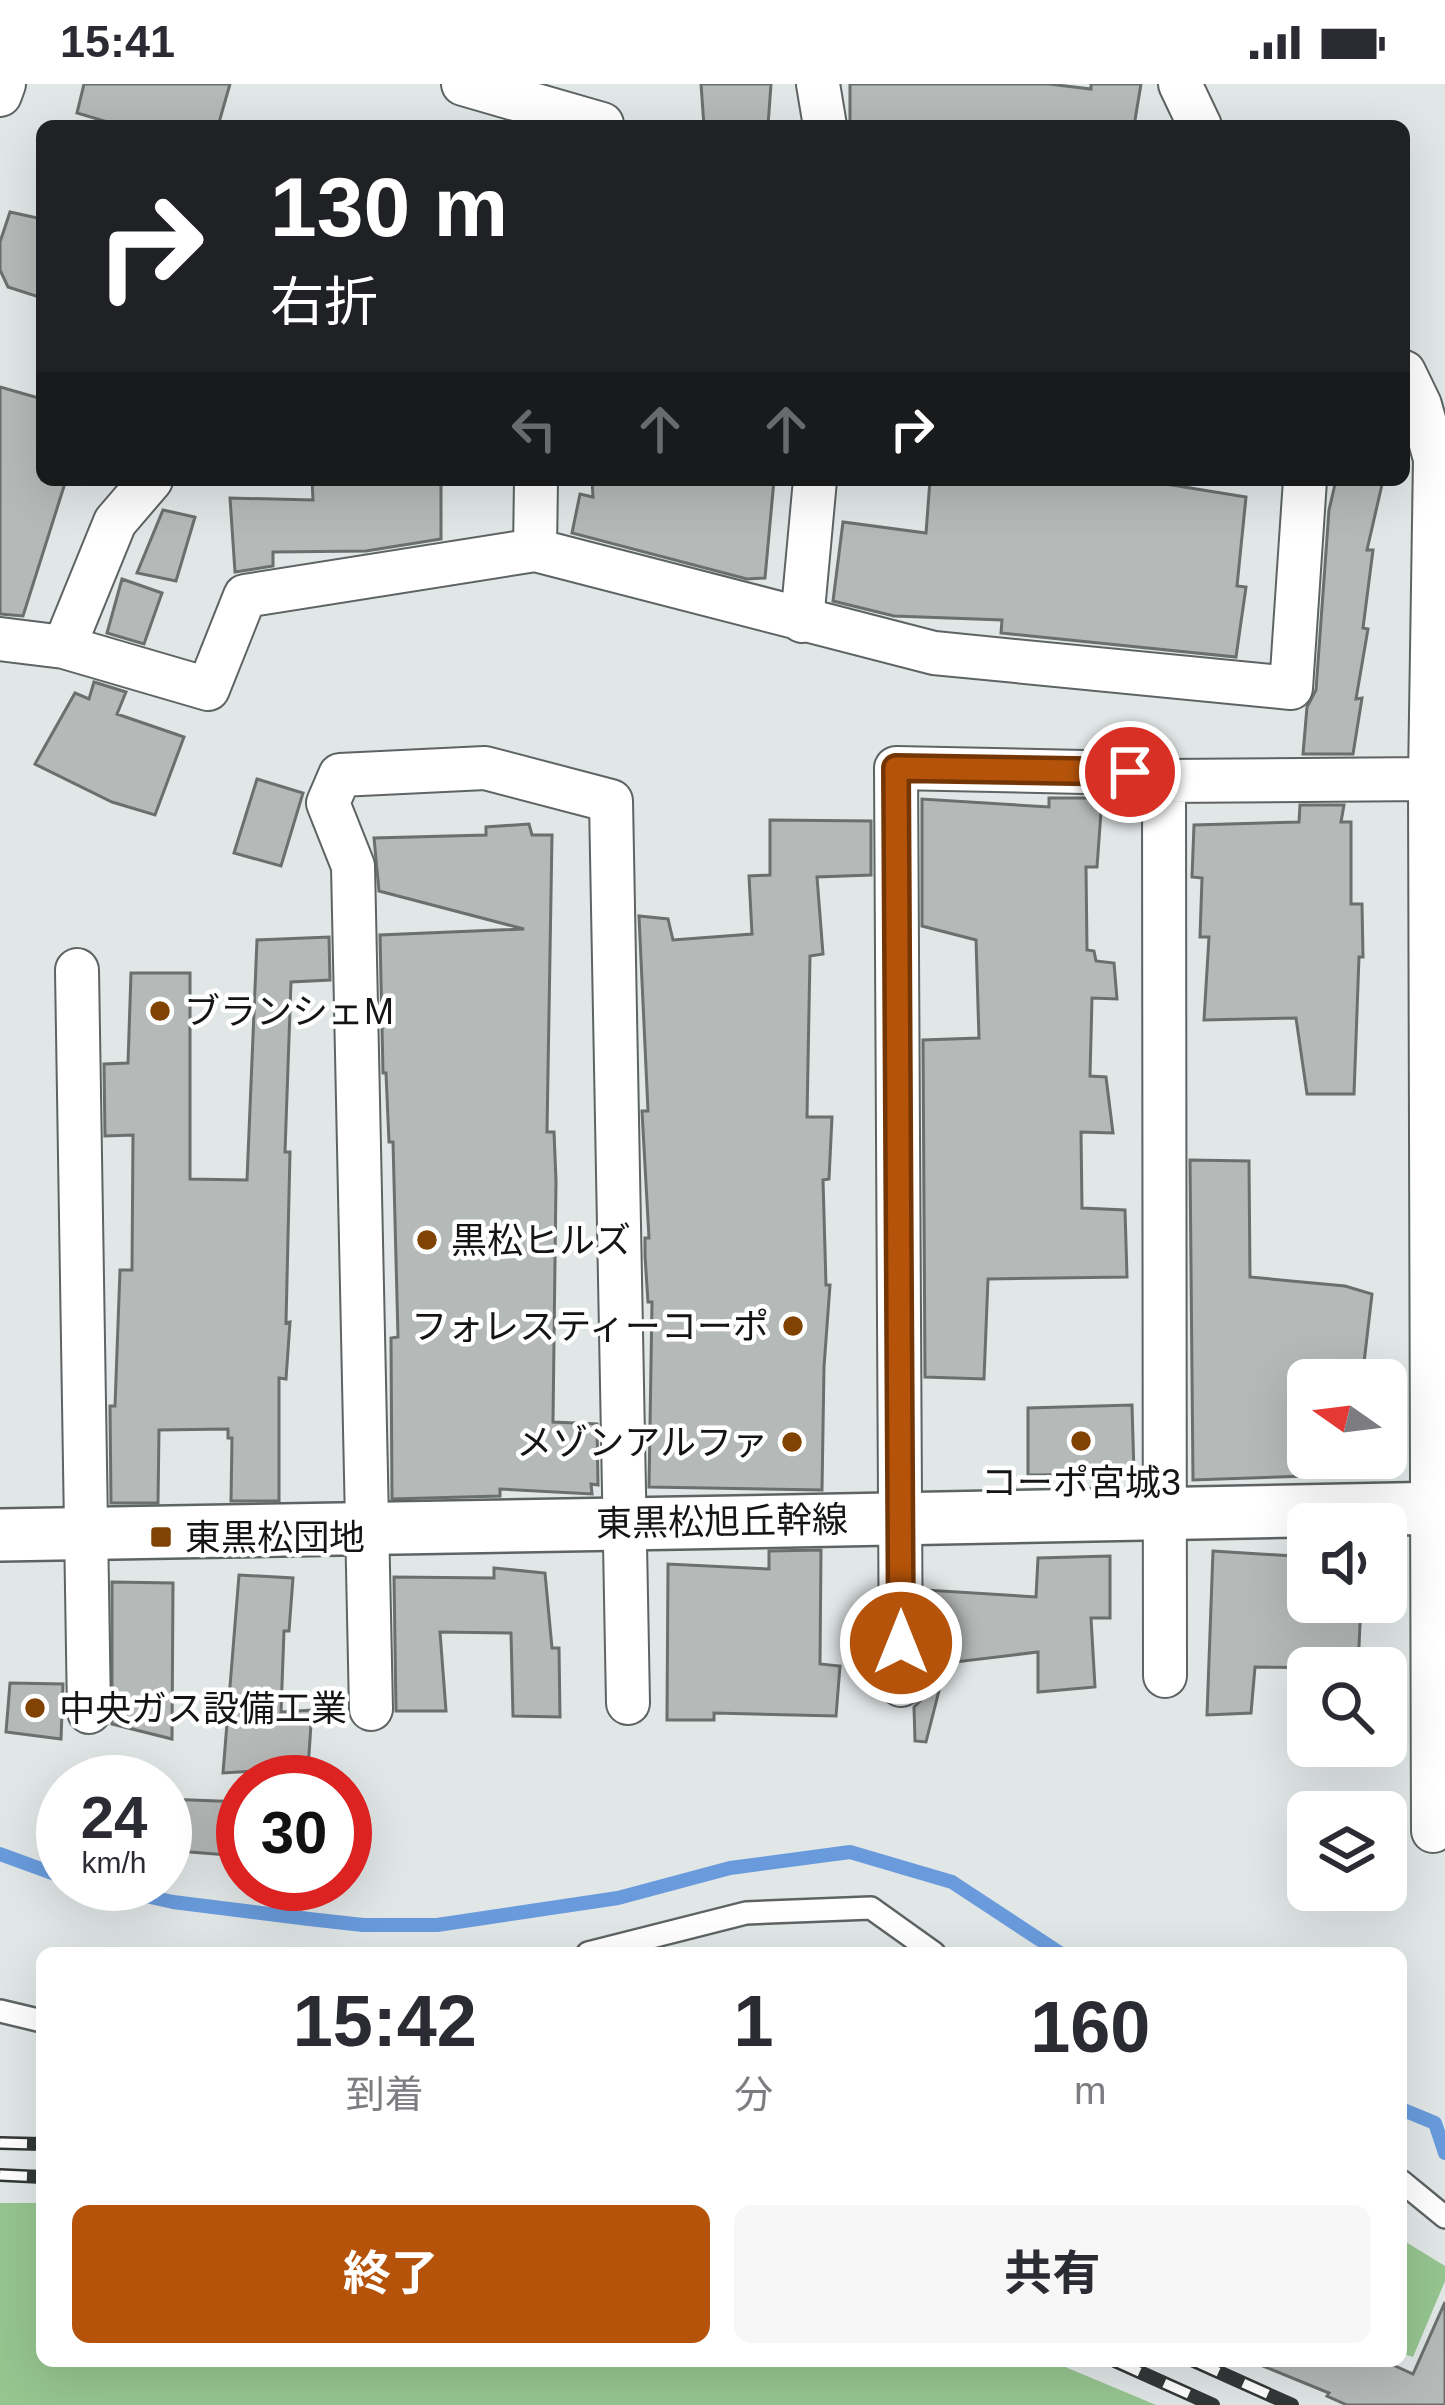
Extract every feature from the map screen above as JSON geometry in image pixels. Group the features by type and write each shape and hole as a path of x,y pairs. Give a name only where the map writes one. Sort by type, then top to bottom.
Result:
{"street":[{"path":"0,95 4,84"},
{"path":"463,84 605,111"},
{"path":"818,84 824,120"},
{"path":"1180,84 1197,120"},
{"path":"1410,384 1435,458 1430,778 1439,1508 1433,1831"},
{"path":"64,647 115,522 147,486"},
{"path":"536,486 536,550"},
{"path":"802,621 814,486"},
{"path":"0,639 64,647 208,688 245,596 536,550 934,652 1291,688 1305,486"},
{"path":"901,1684 896,768 1130,772 1164,781 1430,778"},
{"path":"371,1709 352,866 328,803 340,775 485,769 611,801 628,1703"},
{"path":"1164,781 1165,1676"},
{"path":"77,970 89,1712"},
{"name":"東黒松旭丘幹線","path":"0,1535 367,1532 624,1522 1439,1508"}],"lane":[{"path":"612,1947 746,1913 871,1908 926,1947"},
{"path":"0,2011 36,2020"},
{"path":"1407,2185 1445,2217"}],"green space":[{"path":"0,2203 36,2203 36,2367 1065,2367 1156,2405 0,2405"},
{"path":"1407,2243 1445,2266 1445,2281 1413,2357 1407,2355"}],"building":[{"path":"84,84 230,84 220,120 101,120 77,113"},
{"path":"701,84 771,84 768,120 704,120"},
{"path":"850,84 1049,84 1091,89 1091,84 1141,84 1135,120 850,120"},
{"path":"10,212 36,218 36,296 8,287 0,270 0,242"},
{"path":"0,387 36,397 36,486 64,486 23,616 0,614"},
{"path":"312,486 441,486 441,539 366,551 273,552 273,566 235,572 230,498 313,500"},
{"path":"592,486 773,486 765,578 747,579 572,533 580,494 593,497"},
{"path":"930,486 1178,486 1246,497 1237,586 1246,587 1236,657 1001,633 1002,620 894,616 833,601 843,522 926,533"},
{"path":"1335,486 1382,486 1367,550 1373,550 1363,628 1368,629 1353,754 1303,754 1307,707 1316,690"},
{"path":"163,510 195,517 176,581 137,573"},
{"path":"122,579 162,593 144,644 107,633"},
{"path":"94,682 126,692 117,714 184,737 155,815 112,802 35,764 75,693 89,699"},
{"path":"257,779 303,793 281,866 234,853"},
{"path":"1049,798 1102,798 1097,867 1086,867 1087,950 1094,951 1096,961 1114,963 1117,999 1092,998 1090,1076 1106,1077 1113,1133 1081,1132 1082,1208 1125,1210 1127,1277 988,1279 984,1379 925,1377 923,1040 979,1038 976,940 922,926 922,799 1049,807"},
{"path":"1300,805 1344,805 1341,822 1351,822 1351,904 1362,904 1363,957 1359,957 1354,1094 1307,1094 1296,1018 1204,1020 1209,937 1200,937 1202,878 1192,877 1194,825 1299,822"},
{"path":"770,820 871,821 871,875 817,877 823,954 810,956 807,1117 832,1117 829,1179 823,1180 826,1285 830,1285 822,1490 649,1487 652,1302 648,1302 645,1256 645,1238 649,1238 642,1111 648,1111 639,916 668,919 673,940 752,934 749,876 770,875"},
{"path":"529,824 532,835 552,835 547,1132 554,1132 556,1181 553,1422 597,1424 598,1485 591,1484 592,1494 500,1489 500,1496 392,1499 391,1338 398,1337 393,1142 389,1142 383,1073 380,935 524,929 379,891 374,838 486,835 486,827"},
{"path":"329,937 330,980 291,982 285,1152 290,1152 286,1323 290,1322 286,1379 279,1378 279,1501 231,1501 232,1438 228,1438 228,1429 159,1430 158,1503 111,1503 110,1406 115,1406 120,1270 132,1270 133,1135 105,1136 104,1064 128,1063 131,973 190,973 190,1179 247,1180 257,940"},
{"path":"1190,1160 1249,1161 1250,1277 1345,1286 1372,1294 1364,1359 1287,1359 1287,1477 1193,1480"},
{"name":"コーポ宮城3","path":"1132,1405 1134,1474 1028,1475 1028,1408"},
{"path":"821,1550 820,1664 840,1666 836,1716 714,1713 714,1720 667,1720 668,1564 769,1569 769,1551"},
{"path":"1213,1551 1287,1556 1287,1623 1360,1623 1359,1647 1287,1647 1287,1667 1255,1667 1251,1713 1207,1715"},
{"path":"1110,1556 1110,1618 1091,1618 1095,1687 1038,1692 1038,1652 946,1663 926,1742 915,1741 914,1707 924,1697 926,1685 926,1590 1036,1597 1038,1558"},
{"path":"494,1568 545,1573 552,1648 559,1648 560,1717 513,1716 511,1633 440,1632 446,1711 396,1711 394,1577 494,1578"},
{"path":"239,1575 293,1578 289,1631 284,1631 281,1712 312,1710 309,1755 224,1755"},
{"path":"112,1582 173,1583 172,1739 112,1724"},
{"name":"中央ガス設備工業","path":"10,1683 63,1684 61,1739 6,1732"},
{"path":"192,1800 216,1801 216,1854 192,1852"},
{"path":"1445,2302 1445,2405 1347,2405 1265,2367 1397,2367 1413,2374"}],"waterway":[{"path":"192,1904 363,1925 437,1925 618,1898 730,1868 850,1852 952,1882 1051,1947"},
{"path":"0,1854 36,1867"},
{"path":"1407,2111 1435,2123 1445,2153"}],"railway":[{"path":"0,2143 36,2144"},
{"path":"0,2175 36,2177"},
{"path":"1128,2367 1213,2405"},
{"path":"1207,2367 1292,2405"}],"place":[{"name":"ブランシェM","path":"160,1011"},
{"name":"黒松ヒルズ","path":"427,1240"},
{"name":"フォレスティーコーポ","path":"793,1326"},
{"name":"コーポ宮城3","path":"1081,1441"},
{"name":"メゾンアルファ","path":"792,1442"},
{"name":"東黒松団地","path":"161,1537"},
{"name":"中央ガス設備工業","path":"35,1708"}],"route":[{"path":"901,1643 896,768 1130,772"}]}
